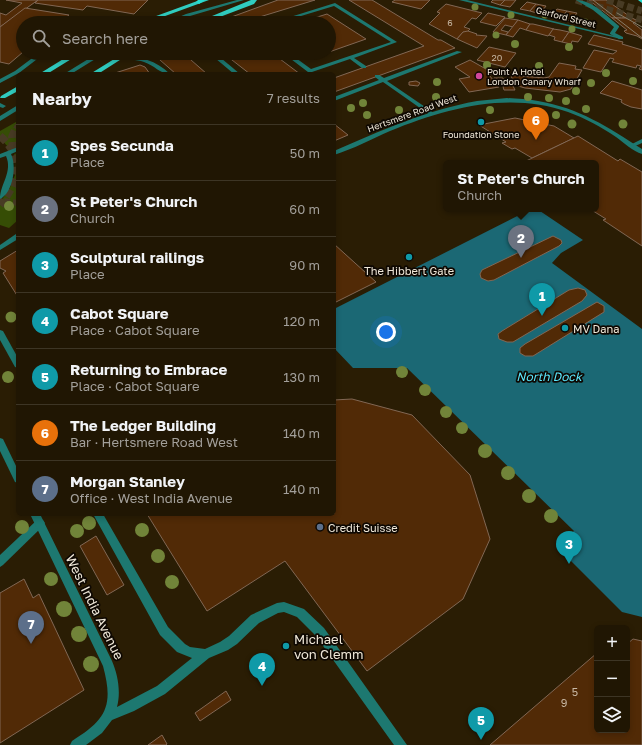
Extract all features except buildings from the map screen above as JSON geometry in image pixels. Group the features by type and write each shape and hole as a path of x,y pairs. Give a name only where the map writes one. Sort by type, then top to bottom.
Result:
{"main road":[{"path":"159,16 206,0"},
{"path":"218,16 252,4 254,0"},
{"path":"45,72 66,60"},
{"path":"96,72 115,60"},
{"path":"3,97 16,89"}],"street":[{"path":"224,4 230,0"},
{"path":"188,16 224,4 242,0"},
{"name":"Garford Street","path":"461,0 621,38 612,33 617,27 594,9 578,0"},
{"path":"295,60 310,71 395,42 335,4 296,16"},
{"path":"336,97 459,52"},
{"path":"350,58 364,67"},
{"path":"17,72 33,60"},
{"path":"70,72 90,60"},
{"path":"146,60 152,62 164,72"},
{"path":"220,60 235,72"},
{"path":"0,81 16,73"},
{"path":"378,76 383,81 432,114"},
{"name":"Hertsmere Road West","path":"336,152 456,106 479,101 496,100 531,102 561,108 584,116 642,152"},
{"path":"0,119 16,108"},
{"path":"632,146 642,141"},
{"path":"0,156 16,150"},
{"path":"0,197 10,176 10,160 7,153"},
{"path":"0,248 16,237"},
{"path":"0,333 16,361"},
{"path":"0,442 16,475"},
{"path":"99,516 164,631 180,648 189,652 205,654"},
{"path":"0,562 38,519"},
{"name":"West India Avenue","path":"38,519 108,664 115,690 110,715"},
{"path":"76,745 99,730 110,715 130,708 161,690 205,654 224,646 255,619 277,608 291,608 300,613 320,632 401,745"}],"green space":[{"path":"16,122 16,145 9,148 0,138 0,131"},
{"path":"16,162 16,222 9,228 0,225 0,202 9,190 15,175"}],"water":[{"name":"North Dock","path":"525,212 541,212 583,240 561,253 552,263 642,329 642,617 622,612 556,546 574,531 407,368 353,368 336,350 336,308"}],"tunnel":[{"path":"576,0 642,20"},
{"path":"607,0 642,11"},
{"path":"13,150 12,137 16,128"},
{"path":"0,136 8,144 16,161 15,179 12,187 0,205"},
{"path":"4,201 16,203"}],"tram line":[{"path":"593,0 642,38"},
{"path":"617,13 642,27"}],"place":[{"name":"Point A Hotel London Canary Wharf","path":"479,76"},
{"name":"Foundation Stone","path":"481,122"},
{"name":"The Ledger Building","path":"536,140"},
{"name":"The Hibbert Gate","path":"409,257"},
{"name":"St Peter's Church","path":"521,258"},
{"name":"Spes Secunda","path":"542,316"},
{"name":"MV Dana","path":"565,328"},
{"name":"Credit Suisse","path":"320,527"},
{"name":"Sculptural railings","path":"569,564"},
{"name":"Morgan Stanley","path":"31,644"},
{"name":"Michael von Clemm","path":"286,646"},
{"name":"Cabot Square","path":"262,686"},
{"name":"Returning to Embrace","path":"481,740"}]}
